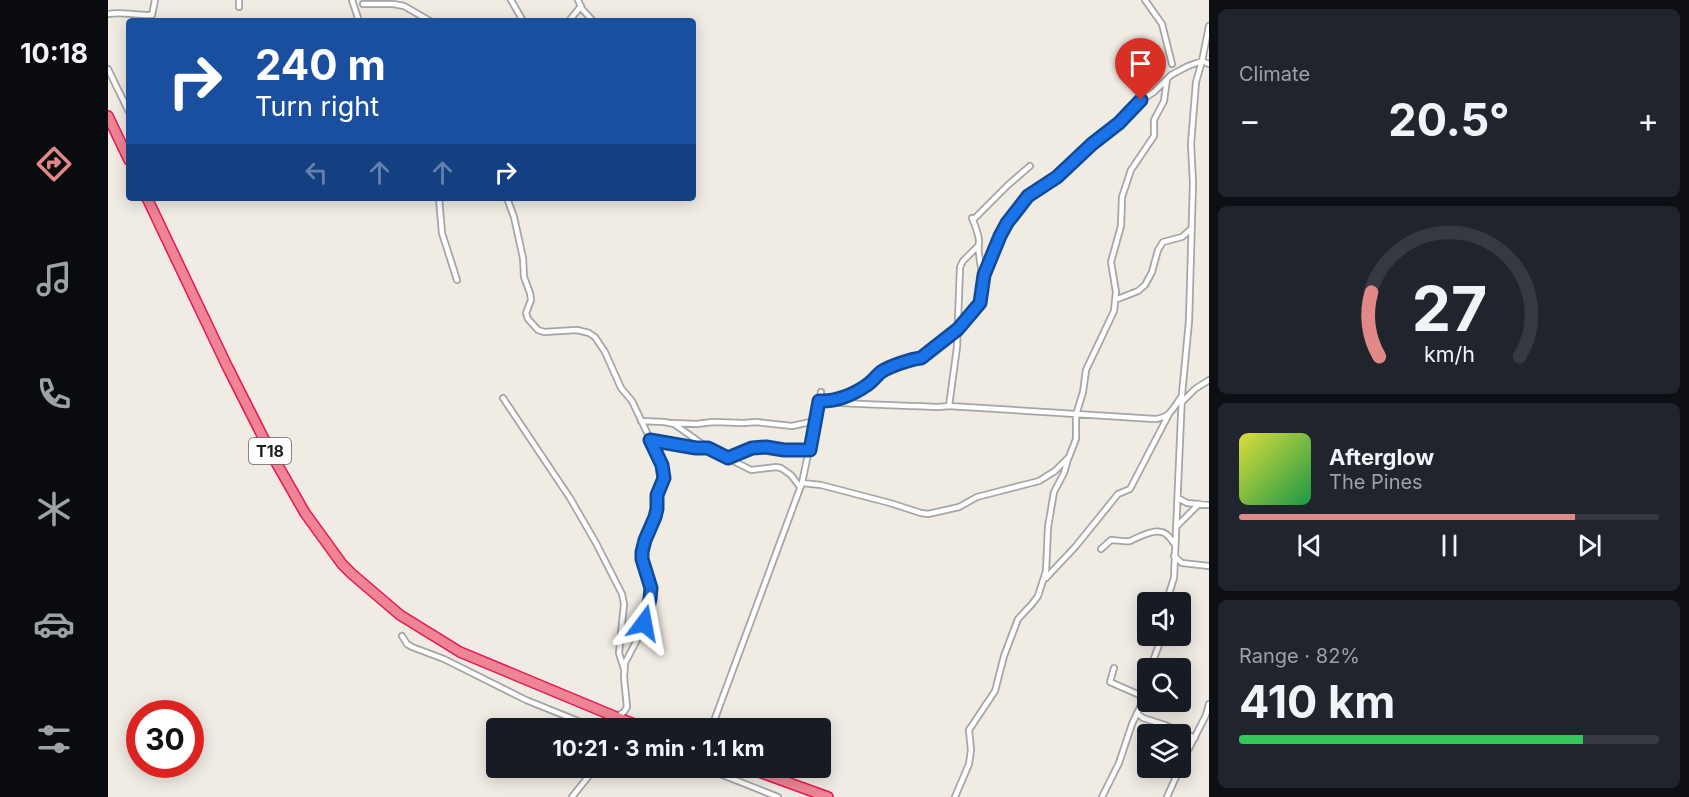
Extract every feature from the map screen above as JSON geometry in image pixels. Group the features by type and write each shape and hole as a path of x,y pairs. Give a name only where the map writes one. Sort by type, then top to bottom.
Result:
{"highway":[{"path":"108,116 126,154"},
{"name":"T18","path":"148,201 273,457 304,513 342,564 366,588 400,615 460,652 616,717"},
{"path":"775,778 828,797"}],"street":[{"path":"154,18 152,15 155,0"},
{"path":"239,0 239,7"},
{"path":"363,4 369,0"},
{"path":"511,0 521,18"},
{"path":"578,0 591,18"},
{"path":"1145,0 1162,24 1172,64"},
{"path":"358,18 352,3 404,6 425,18"},
{"path":"571,18 581,6"},
{"path":"108,14 152,15"},
{"path":"1170,592 1174,583 1182,394 1189,321 1193,108 1196,82 1209,26"},
{"path":"982,283 1003,229 1028,196 1057,177 1092,144 1119,123 1137,103 1154,92 1176,72 1209,59"},
{"path":"1202,61 1209,64"},
{"path":"108,69 126,106"},
{"path":"955,797 969,764 971,750 969,730 995,692 1004,656 1018,619 1035,600 1046,571 1048,525 1054,492 1064,473 1076,439 1076,415 1083,392 1086,368 1113,315 1115,300 1111,262 1121,226 1122,197 1129,174 1154,136 1154,120 1164,101 1167,79"},
{"path":"830,402 867,385 882,372 921,358 958,329 980,302 982,269 978,234 972,219 1030,166"},
{"path":"440,201 442,233 457,280"},
{"path":"508,201 522,253 524,277 530,293 531,300 526,313 528,319 538,330 544,332 576,330 595,337 605,352 621,388 632,402 662,465 664,478 657,495 655,517 645,540 642,554 650,583 650,599 640,633 627,656 625,671 627,707 616,717"},
{"path":"1115,300 1138,291 1145,285 1161,244 1167,240 1182,237 1191,229"},
{"path":"949,406 957,347 960,267 978,246"},
{"path":"1182,402 1195,389 1209,380"},
{"path":"715,718 801,485 821,392"},
{"path":"1042,582 1076,546 1118,494 1130,489 1169,414 1182,394"},
{"path":"503,398 570,498 622,594 624,604 619,652 625,671"},
{"path":"819,401 949,406 1155,419 1169,414"},
{"path":"641,421 696,424 756,422 792,426 815,421"},
{"path":"669,423 708,448 751,470 778,467 801,485 820,485 890,502 925,514 959,507 977,497 1039,481 1055,471 1069,456"},
{"path":"650,440 708,448"},
{"path":"728,458 752,448 810,450"},
{"path":"1178,498 1187,503 1209,505"},
{"path":"1177,526 1199,504"},
{"path":"1101,549 1111,540 1128,541 1157,532 1168,535 1175,545"},
{"path":"1174,556 1180,563 1209,566"},
{"path":"402,636 412,647 444,659 526,700 571,718"},
{"path":"1114,668 1110,682 1137,694"},
{"path":"1191,746 1209,704"},
{"path":"1109,797 1102,796 1119,764 1137,713 1143,718 1195,738"},
{"path":"572,797 587,778"},
{"path":"730,778 778,797"},
{"path":"1167,797 1175,778"}],"route":[{"path":"644,623 651,588 642,552 655,517 657,495 664,478 662,465 650,440 708,448 728,458 752,448 810,450 819,401 830,402 845,396 867,385 882,372 921,358 958,329 980,302 984,275 1003,229 1028,196 1057,177 1092,144 1119,123 1141,100"}]}
